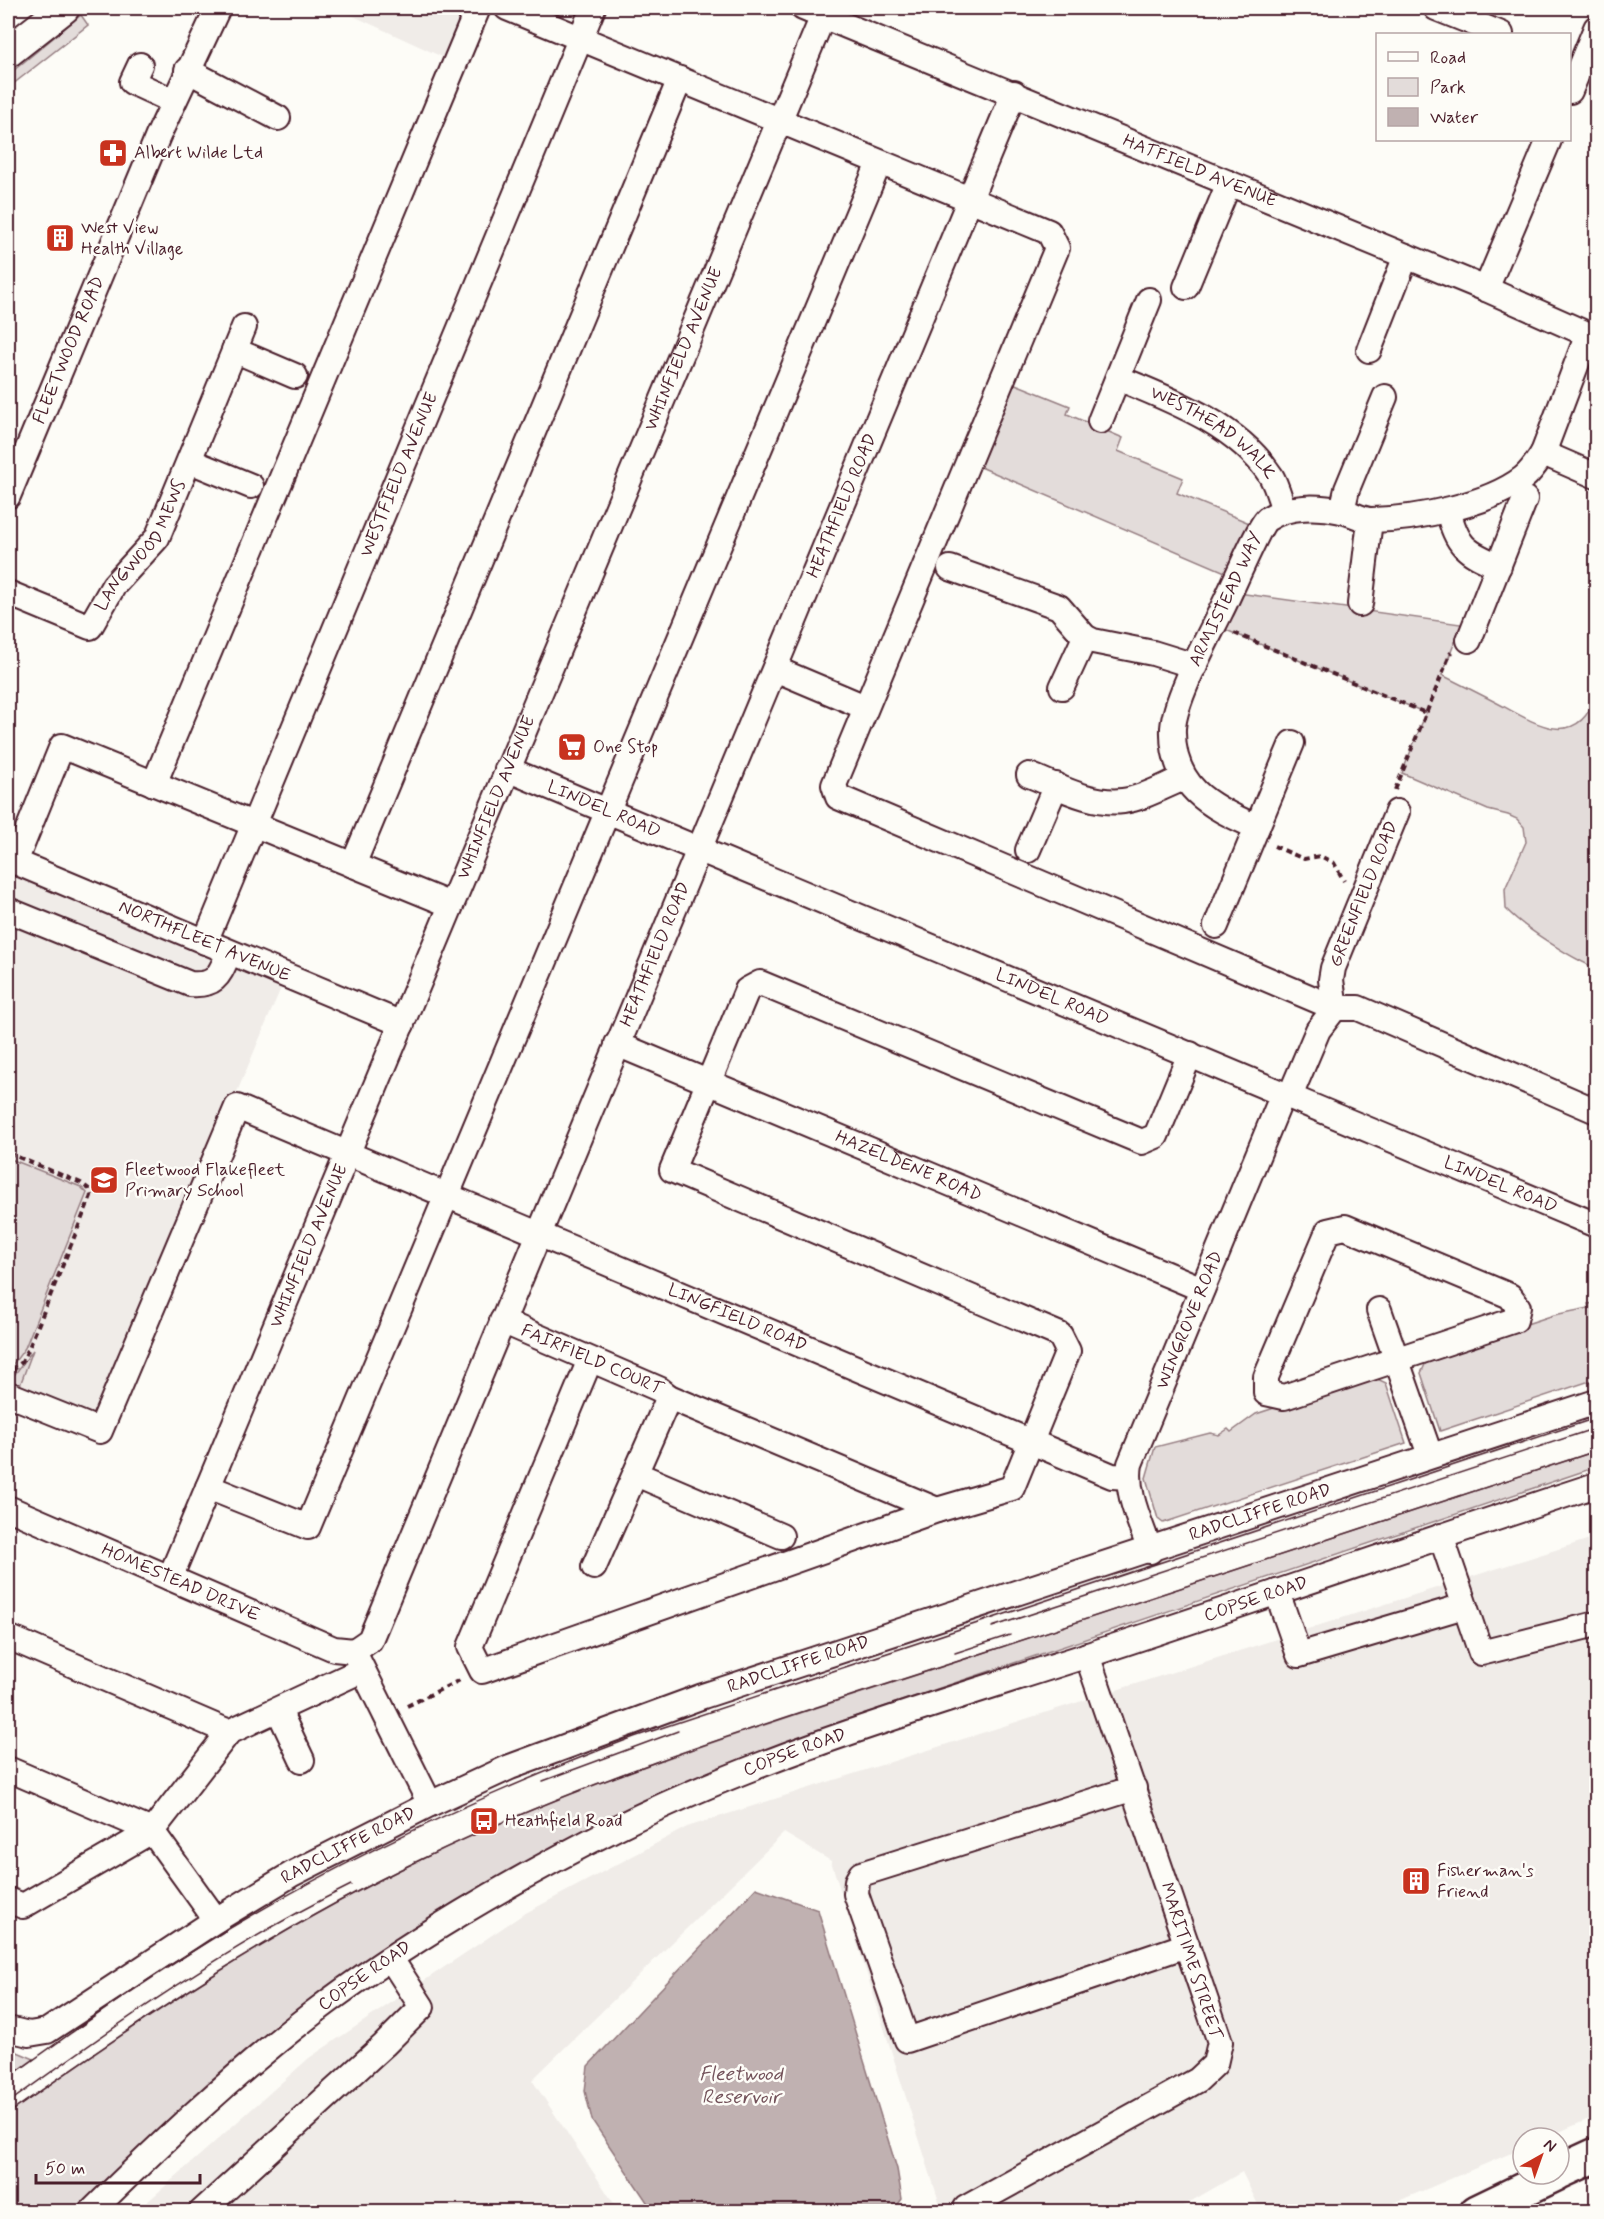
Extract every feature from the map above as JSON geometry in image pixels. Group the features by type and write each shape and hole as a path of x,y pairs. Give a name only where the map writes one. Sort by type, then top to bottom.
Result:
{"highway":[{"path":"1571,2167 1596,2155"},
{"path":"1477,2211 1530,2186"}],"main road":[{"path":"8,52 64,8"}],"street":[{"name":"FLEETWOOD ROAD","path":"8,496 173,101 218,8"},
{"path":"154,784 478,8"},
{"path":"507,8 879,164 1049,232 1057,248 865,707 834,785 838,797 1335,1008 1358,1008 1596,1111"},
{"name":"WESTFIELD AVENUE","path":"205,942 593,8"},
{"path":"1436,8 1480,16 1500,33"},
{"name":"HATFIELD AVENUE","path":"829,14 1486,289 1592,336"},
{"name":"WHINFIELD AVENUE","path":"170,1578 778,121 829,14"},
{"path":"1571,87 1582,67 1596,28"},
{"path":"140,65 132,82 173,101"},
{"path":"187,70 278,118"},
{"path":"353,866 680,79"},
{"name":"HEATHFIELD ROAD","path":"229,1732 279,1711 358,1660 370,1640 537,1233 700,850 1014,93"},
{"path":"1486,289 1549,141"},
{"path":"208,1487 308,1527 879,164"},
{"path":"1186,287 1229,183"},
{"path":"1369,350 1406,256"},
{"path":"1100,421 1149,300"},
{"name":"LANGWOOD MEWS","path":"8,593 90,627 114,585 158,538 244,327"},
{"path":"1284,510 1342,511 1370,520 1448,510 1476,502 1509,486 1524,477 1543,453 1592,336"},
{"path":"234,350 295,376"},
{"name":"WESTHEAD WALK","path":"1118,378 1151,391 1219,426 1249,450 1271,477 1284,510"},
{"path":"1342,511 1347,489 1384,397"},
{"path":"1543,453 1596,476"},
{"name":"LANGWOOD MEWS","path":"190,461 251,486"},
{"path":"1469,640 1525,499"},
{"name":"ARMISTEAD WAY","path":"1254,832 1198,794 1184,778 1173,742 1173,724 1195,666 1239,578 1259,528 1266,520 1284,510"},
{"path":"1448,510 1453,531 1462,547 1499,566"},
{"path":"1360,604 1370,520"},
{"path":"950,568 1059,607 1085,637 1107,646 1153,653 1195,666"},
{"path":"1062,687 1085,637"},
{"path":"775,669 865,707"},
{"path":"1216,926 1292,743"},
{"path":"11,860 62,747 451,905"},
{"name":"LINDEL ROAD","path":"507,769 1596,1225"},
{"path":"1029,775 1085,797 1109,802 1140,796 1184,778"},
{"path":"1028,850 1056,785"},
{"name":"GREENFIELD ROAD","path":"1335,1008 1331,980 1333,968 1397,812"},
{"name":"NORTHFLEET AVENUE","path":"11,860 402,1024"},
{"path":"8,910 190,984 205,985 216,980 230,953"},
{"path":"590,1360 470,1647 482,1671 937,1510 1012,1488 1068,1351 1060,1335 672,1170 747,990 760,983 1142,1142 1156,1136 1190,1054"},
{"path":"1286,1095 1318,1029 1335,1008"},
{"name":"HAZELDENE ROAD","path":"617,1044 1202,1289"},
{"name":"WINGROVE ROAD","path":"1128,1477 1130,1464 1202,1289 1286,1095"},
{"name":"LINGFIELD ROAD","path":"8,1394 100,1431 237,1107 1112,1476 1128,1477"},
{"path":"1345,1227 1510,1296 1518,1307 1515,1320 1397,1361 1284,1397 1266,1393 1266,1377 1328,1232 1345,1227"},
{"path":"1379,1310 1430,1455"},
{"name":"FAIRFIELD COURT","path":"502,1321 659,1389 669,1397 594,1567"},
{"path":"669,1397 937,1510"},
{"name":"RADCLIFFE ROAD","path":"8,2029 28,2034 47,2031 216,1920 292,1874 430,1804 510,1767 681,1704 1596,1402"},
{"path":"636,1474 781,1536"},
{"path":"1128,1477 1150,1551"},
{"name":"COPSE ROAD","path":"91,2211 177,2128 315,2012 391,1959 480,1903 618,1827 747,1770 940,1701 1087,1655 1596,1485"},
{"name":"HOMESTEAD DRIVE","path":"8,1508 358,1660"},
{"path":"1441,1536 1481,1653 1596,1624"},
{"path":"1277,1592 1299,1655 1464,1606"},
{"path":"8,1637 229,1732 152,1831 23,1906 8,1900"},
{"name":"MARITIME STREET","path":"966,2208 1198,2080 1215,2064 1220,2042 1087,1655"},
{"path":"358,1660 430,1804"},
{"path":"279,1711 302,1760"},
{"path":"8,1769 152,1831 216,1920"},
{"path":"1134,1788 861,1874 857,1881 856,1894 907,2040 1187,1945"},
{"path":"201,2211 384,2046 422,2007 391,1959"}],"path":[{"path":"8,12 13,8"},
{"path":"1214,625 1426,713"},
{"name":"GREENFIELD ROAD","path":"1397,812 1389,806 1456,638 1469,640"},
{"path":"1254,832 1304,859 1320,856 1334,863 1357,906"},
{"path":"8,1154 81,1183 89,1189 91,1196 28,1350 22,1362 8,1374"},
{"path":"387,1716 482,1671"}],"shaded area":[{"path":"336,8 472,8 449,60"},
{"name":"Fleetwood Flakefleet Primary School","path":"8,859 286,976 98,1421 8,1383"},
{"path":"1596,1537 1596,2116 1571,2127 1511,2126 1511,2153 1375,2211 1261,2211 1242,2172 1174,2211 942,2211 831,1861 784,1833 532,2080 619,2211 136,2212 309,2058 522,1915 687,1827"}],"green space":[{"path":"81,15 88,25 8,88 8,75"},
{"path":"1003,379 1070,406 1067,414 1123,438 1118,451 1183,478 1177,493 1259,527 1239,578 969,462"},
{"path":"1231,592 1475,626 1469,640 1456,639 1442,675 1542,725 1568,728 1579,723 1588,712 1596,695 1596,968 1548,942 1506,909 1505,889 1526,842 1524,827 1517,819 1488,810 1402,773 1426,713 1214,625"},
{"path":"8,1158 81,1187 87,1193 25,1348 8,1371"},
{"path":"1596,1303 1596,1379 1440,1431 1421,1373 1429,1356 1554,1315 1589,1308 1588,1304"},
{"path":"33,1350 19,1388 8,1383 8,1378 15,1374"},
{"path":"1371,1376 1386,1383 1406,1443 1163,1523 1158,1519 1146,1478 1155,1447 1210,1433 1219,1435 1228,1429 1231,1432 1256,1414"},
{"path":"1596,1451 1596,1467 845,1720 728,1766 600,1823 464,1897 91,2211 8,2211 8,2114 108,2044 209,1978 367,1886 422,1859 549,1803 679,1754"},
{"path":"8,2048 34,2059 8,2078"}],"water":[{"name":"Fleetwood Reservoir","path":"756,1888 818,1910 897,2169 902,2199 893,2211 653,2211 592,2120 585,2091 588,2066"}],"tram line":[{"path":"8,2078 138,1986 237,1924 347,1863 517,1784 634,1737 1596,1418"},
{"path":"992,1627 1596,1428"},
{"path":"8,2114 158,2010 314,1915 422,1859 555,1800 692,1749 1596,1451"},
{"path":"955,1653 1010,1635"},
{"path":"543,1781 678,1731"},
{"path":"8,2103 175,1987 261,1933 351,1885"}],"place":[{"name":"Albert Wilde Ltd","path":"113,153"},
{"name":"West View Health Village","path":"60,238"},
{"name":"One Stop","path":"572,747"},
{"name":"Fleetwood Flakefleet Primary School","path":"104,1180"},
{"name":"Heathfield Road","path":"484,1821"},
{"name":"Fisherman's Friend","path":"1416,1881"}]}
